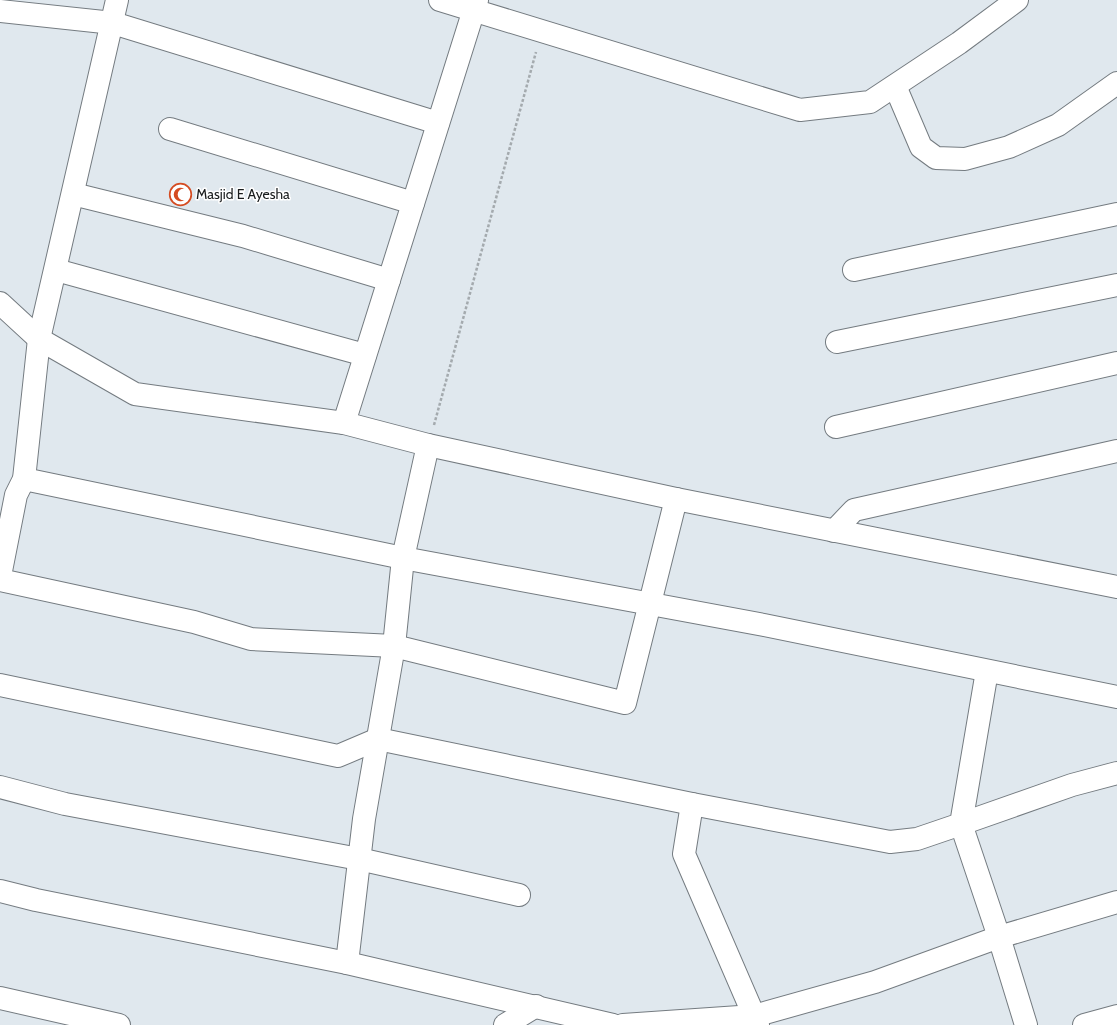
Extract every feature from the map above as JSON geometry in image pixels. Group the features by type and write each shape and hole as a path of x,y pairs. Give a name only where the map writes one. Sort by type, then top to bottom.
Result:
{"street":[{"path":"0,576 16,495 24,479 39,339 113,23 117,0"},
{"path":"440,0 475,5 542,30 800,110 870,102 959,43 1017,0"},
{"path":"344,423 475,5"},
{"path":"0,11 113,23 438,123"},
{"path":"895,86 921,146 936,158 965,160 1009,147 1058,125 1117,82"},
{"path":"170,129 413,203"},
{"path":"73,194 243,236 389,280"},
{"path":"854,270 1117,214"},
{"path":"56,270 365,355"},
{"path":"837,342 1117,285"},
{"path":"0,303 39,339 135,394 344,423 428,445 676,499 1117,587"},
{"path":"836,427 1117,363"},
{"path":"347,963 364,819 394,646 403,558 428,445"},
{"path":"834,531 854,510 1117,451"},
{"path":"24,479 403,558 649,604 1117,697"},
{"path":"0,580 194,622 251,639 394,646 625,704 676,499"},
{"path":"987,671 961,824 999,937 1026,1025"},
{"path":"0,685 338,756 378,739 692,804 890,842 917,839 1072,785 1117,773"},
{"path":"0,787 65,804 359,858 519,895"},
{"path":"692,804 684,854 756,1021"},
{"path":"0,890 36,900 347,963 534,1016 613,1025"},
{"path":"624,1025 756,1021 875,982 999,937 1117,902"},
{"path":"0,998 118,1025"},
{"path":"505,1025 534,1016"},
{"path":"1084,1025 1117,1016"}],"path":[{"path":"428,445 542,30"}],"place":[{"name":"Masjid E Ayesha","path":"180,194"}]}
